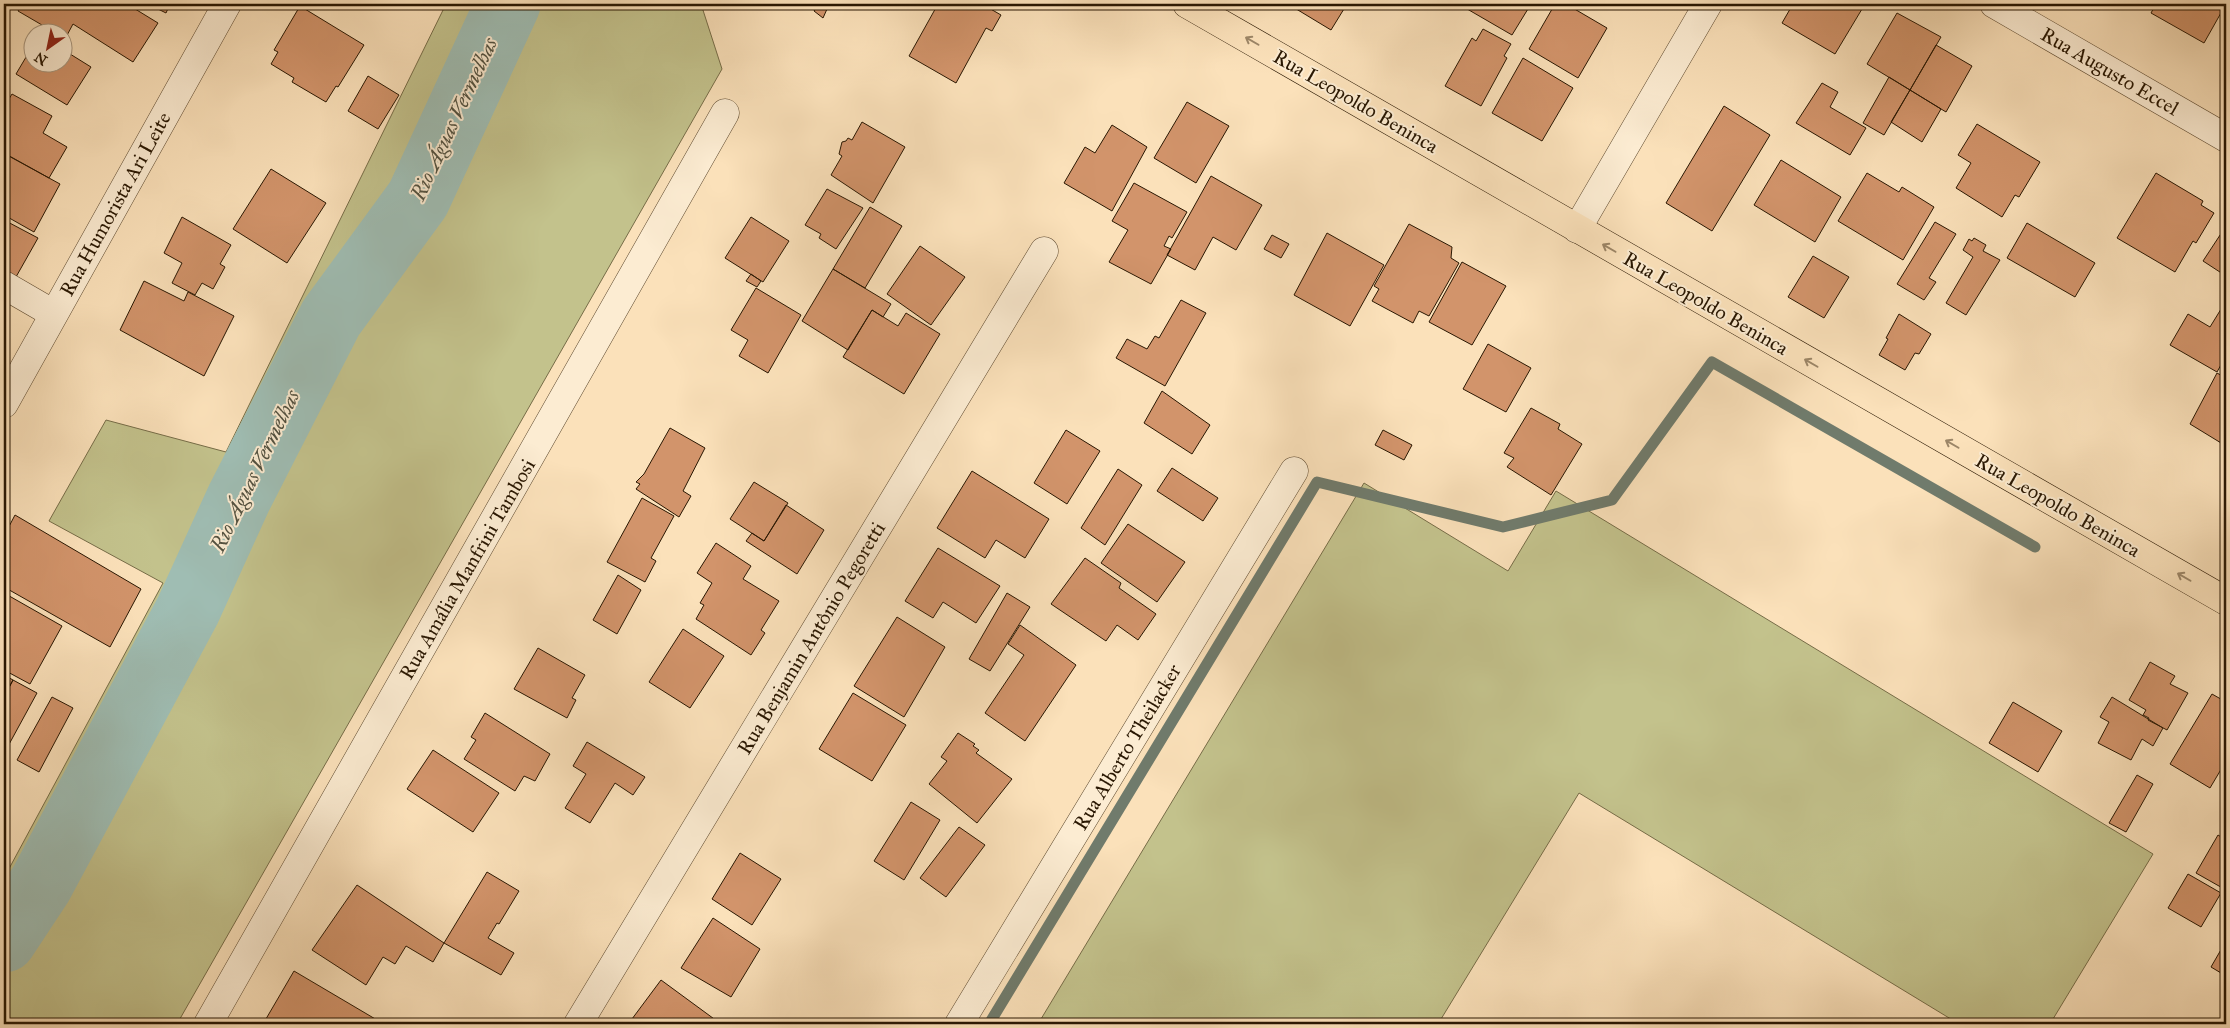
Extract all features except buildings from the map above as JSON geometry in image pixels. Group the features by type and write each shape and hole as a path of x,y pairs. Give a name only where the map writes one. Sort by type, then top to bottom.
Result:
{"main road":[{"name":"Rua Leopoldo Beninca","path":"1187,4 2226,601"}],"street":[{"name":"Rua Humorista Ari Leite","path":"4,404 226,4"},
{"path":"1577,229 1708,4"},
{"name":"Rua Augusto Eccel","path":"1994,4 2226,138"},
{"name":"Rua Amália Manfrini Tambosi","path":"208,1024 725,113"},
{"name":"Rua Benjamin Antônio Pegoretti","path":"578,1024 1044,251"},
{"path":"4,285 54,314"},
{"name":"Rua Alberto Theilacker","path":"959,1024 1294,470"}],"shaded area":[{"path":"446,4 701,4 722,69 177,1024 4,1024 4,878 163,583 49,521 106,420 226,452"},
{"path":"1364,483 1508,571 1556,491 2153,854 2050,1024 1959,1024 1579,793 1438,1024 1038,1024"}],"waterway":[{"name":"Rio Águas Vermelhas","path":"4,940 41,884 188,610 239,498 331,318 418,199 508,4"},
{"path":"989,1024 1317,482 1503,527 1612,500 1712,362 2035,547"}]}
